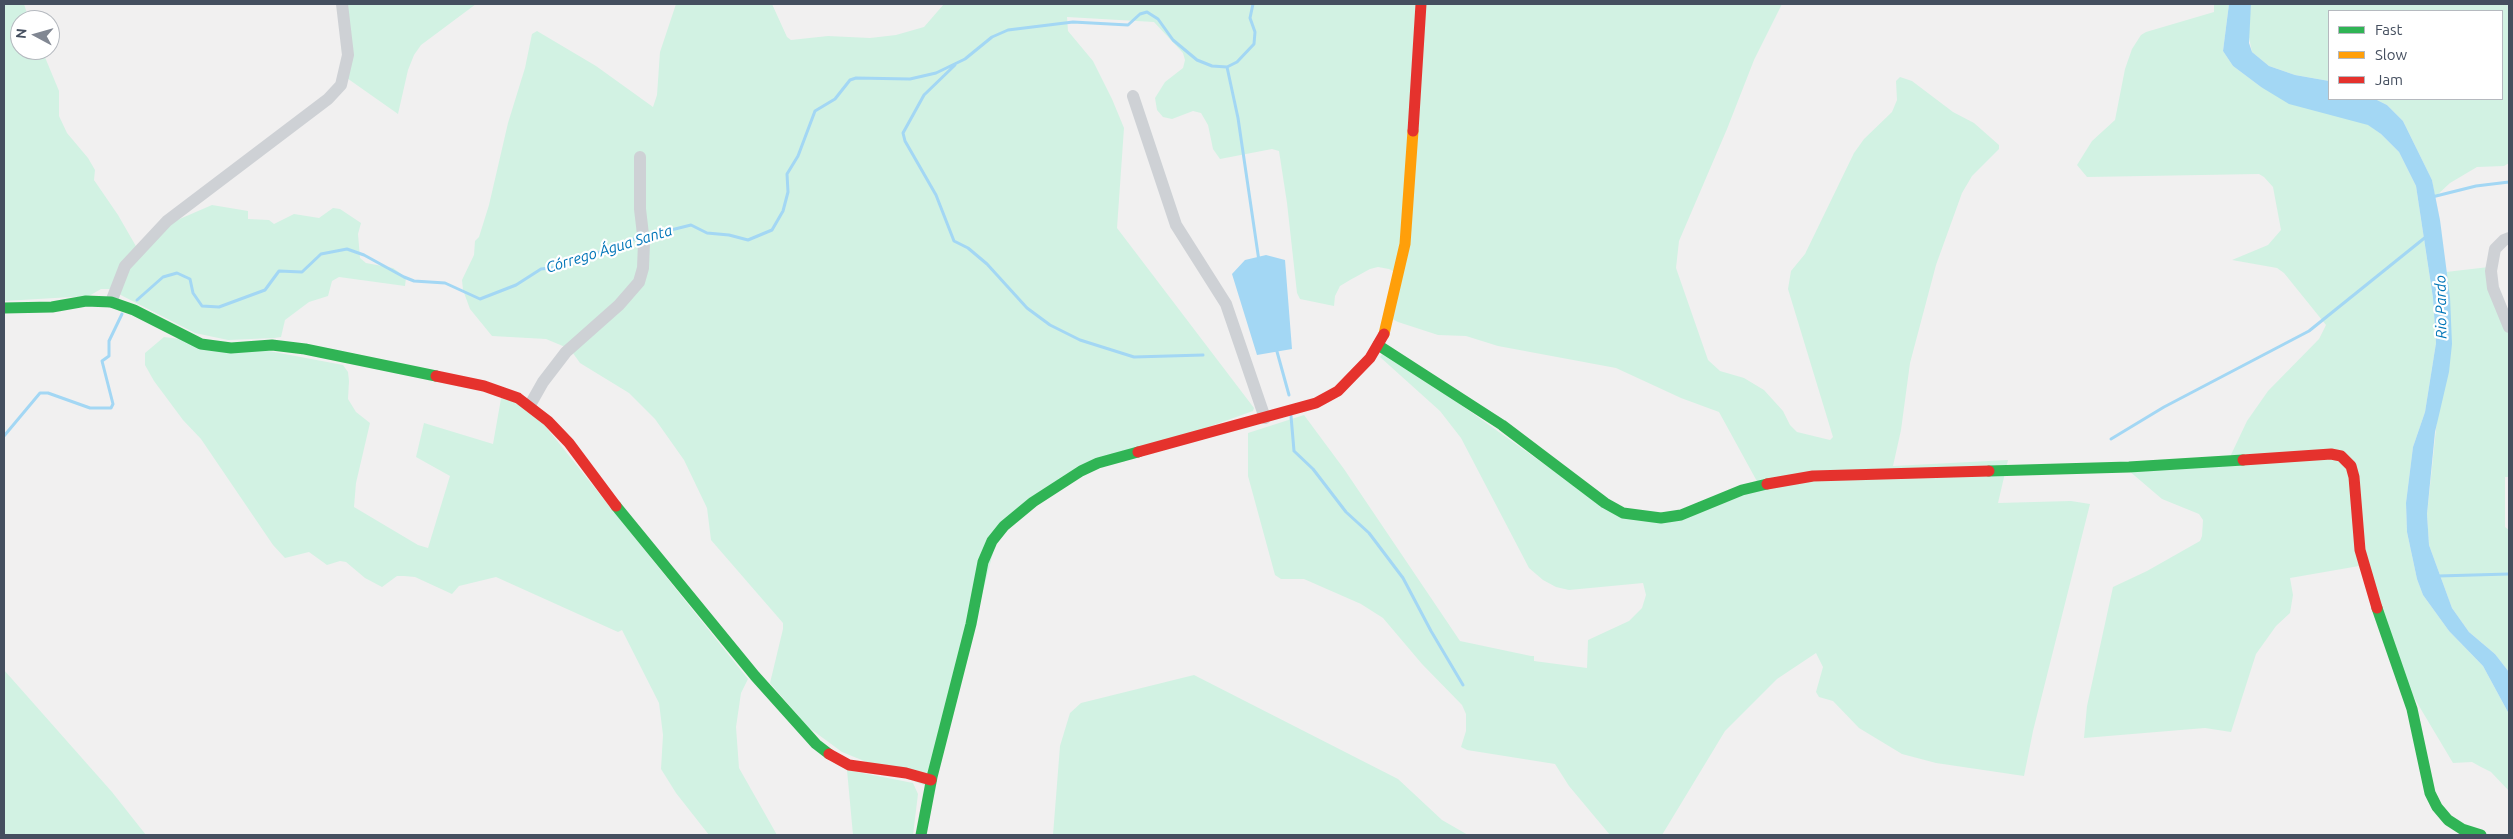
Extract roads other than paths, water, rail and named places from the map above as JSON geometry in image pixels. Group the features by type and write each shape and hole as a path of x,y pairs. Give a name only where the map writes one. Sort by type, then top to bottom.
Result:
{"street":[{"path":"111,302 125,266 167,221 328,99 342,84 348,56 342,4"},
{"path":"921,835 931,780 971,624 983,562 992,541 1000,530 1033,502 1080,471 1098,463 1316,404 1338,391 1361,369 1378,345 1387,329 1405,244 1421,4"},
{"path":"1134,96 1176,225 1226,304 1265,418"},
{"path":"530,405 566,352 635,288 641,276 644,243 640,209 640,157"},
{"path":"2509,238 2504,240 2495,249 2491,271 2493,288 2509,327"},
{"path":"4,308 52,307 86,301 111,302 134,310 201,344 231,348 272,345 305,349 484,386 511,394 530,405 569,443 632,527 807,736 832,756 849,765 906,773 931,780"},
{"path":"1378,345 1502,425 1605,503 1623,513 1638,516 1661,518 1681,515 1742,490 1814,476 2129,467 2331,454 2342,456 2351,466 2354,477 2360,550 2364,570 2375,610 2412,709 2430,793 2437,807 2448,820 2462,829 2481,835"}],"water":[{"name":"Rio Pardo","path":"2229,4 2251,4 2249,43 2252,52 2269,66 2295,75 2328,81 2328,100 2377,100 2387,105 2403,121 2432,180 2440,220 2450,297 2452,344 2449,372 2435,432 2427,514 2429,545 2452,608 2469,632 2495,654 2509,672 2509,714 2483,666 2449,631 2423,595 2417,579 2407,532 2406,503 2413,447 2425,412 2436,343 2433,298 2416,186 2399,152 2381,134 2368,125 2289,104 2261,87 2233,66 2223,51"},
{"path":"1266,255 1285,260 1292,349 1257,355 1232,274 1245,260"}],"waterway":[{"name":"Córrego Água Santa","path":"647,236 691,225 707,233 729,235 748,240 772,230 783,211 788,192 787,174 798,156 815,111 835,99 850,80 856,78 910,79 936,73 965,59 992,37 1008,30 1073,22 1128,25 1140,14 1147,12 1158,19 1173,40 1197,60 1212,66 1227,67 1237,62 1254,44 1255,32 1250,18 1253,4"},
{"path":"955,65 924,95 903,133 905,141 936,195 954,241 968,248 987,264 1027,308 1050,325 1080,340 1134,357 1203,355"},
{"path":"1227,67 1238,118 1259,261"},
{"path":"2432,197 2476,186 2509,182"},
{"path":"2111,439 2164,407 2309,331 2427,236"},
{"name":"Córrego Água Santa","path":"137,300 163,277 177,273 190,279 193,293 202,306 219,307 265,290 279,271 302,272 321,254 347,249 364,255 414,281 445,283 480,299 516,285 541,269 560,267 640,237"},
{"name":"Córrego Água Santa","path":"4,436 40,393 48,393 90,408 111,408 113,404 102,361 109,356 109,341 122,314"},
{"path":"1276,348 1289,395"},
{"path":"1291,416 1294,451 1313,469 1346,512 1369,533 1403,578 1463,685"},
{"path":"2438,576 2509,574"}]}
